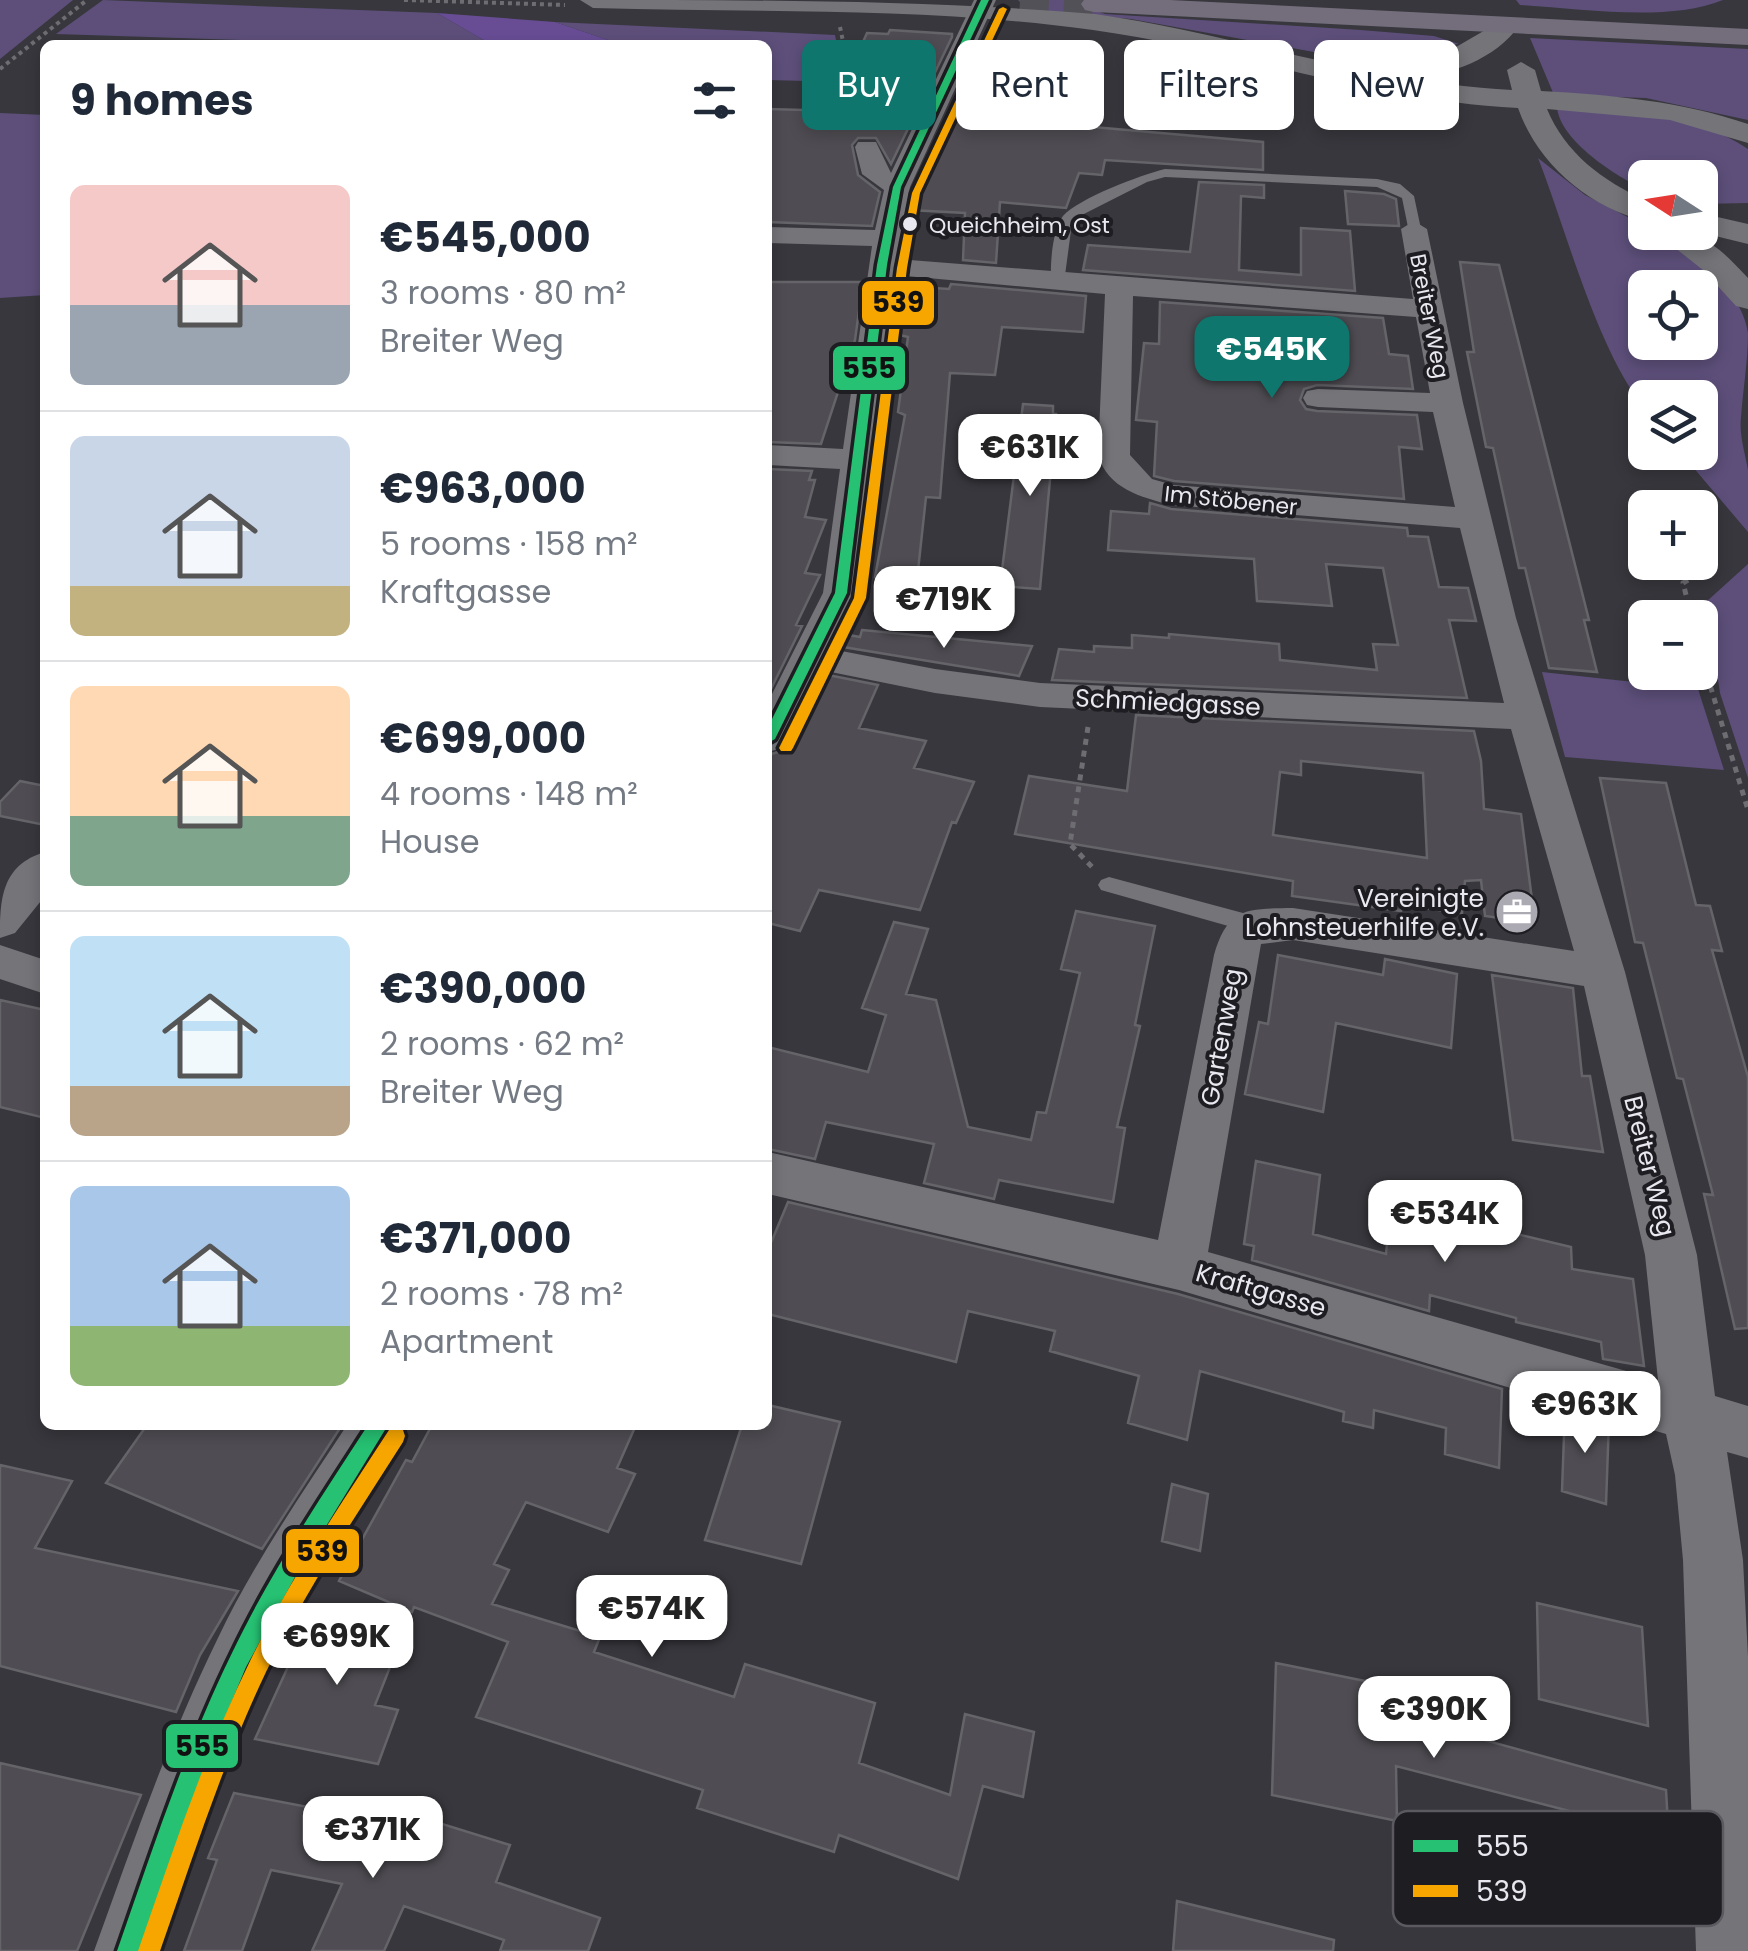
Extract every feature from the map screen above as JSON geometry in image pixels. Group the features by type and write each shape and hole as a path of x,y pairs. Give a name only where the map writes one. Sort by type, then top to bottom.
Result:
{"highway":[{"path":"1224,0 1748,26"},
{"path":"1094,4 1748,37"},
{"path":"1604,19 1724,8"}],"street":[{"path":"594,0 982,6 1190,40"},
{"path":"772,732 841,593 884,252 897,187 982,6"},
{"path":"1294,58 1396,68 1456,61 1481,51 1500,19"},
{"path":"1500,19 1542,132 1576,169 1609,194 1628,201"},
{"path":"1294,65 1361,82 1472,96 1677,112 1748,134"},
{"path":"867,147 876,174 897,187"},
{"path":"1718,207 1748,207"},
{"path":"1718,227 1748,234"},
{"name":"Breiter Weg","path":"1414,229 1473,519 1498,618 1603,972 1672,1255 1689,1412 1704,1476 1713,1560 1730,1951"},
{"path":"772,236 884,252 930,273 1428,309"},
{"path":"1718,238 1748,248"},
{"path":"1697,250 1716,263 1748,299"},
{"name":"Im Stöbener","path":"1119,287 1114,455 1117,464 1140,486 1189,498 1473,519"},
{"name":"Breiter Weg","path":"1318,398 1447,402"},
{"path":"772,455 859,460"},
{"name":"Schmiedgasse","path":"812,657 975,687 1093,698 1528,717"},
{"path":"0,922 40,874"},
{"path":"1253,925 1294,924 1603,972"},
{"name":"Gartenweg","path":"1179,1268 1236,955 1240,937 1253,925"},
{"path":"0,962 40,975"},
{"name":"Kraftgasse","path":"772,1173 1179,1268 1748,1432"},
{"path":"128,1951 194,1764 240,1656 281,1581 375,1430"}],"lane":[{"path":"1057,282 1065,223 1071,215 1142,179 1165,173 1395,187 1408,196 1414,229"},
{"path":"1108,884 1151,898 1216,911 1253,925"}],"path":[{"path":"0,69 87,0"},
{"path":"1712,690 1748,810"},
{"path":"1093,698 1070,844 1108,884"}],"shaded area":[{"path":"0,0 73,0 0,59"},
{"path":"103,0 437,13 483,40 244,40 56,34"},
{"path":"1018,0 1080,0 1078,4 1105,14 1361,30 1446,40 1314,40 1314,52 1294,48 1294,40 1247,40 1131,19 1020,9"},
{"path":"1516,0 1723,0 1676,11 1650,12 1520,5"},
{"path":"437,13 555,22 608,40 483,40"},
{"path":"555,22 835,35 836,40 802,40 802,81 772,80 772,40 608,40"},
{"path":"1530,38 1748,49 1748,120 1646,98 1554,95"},
{"path":"1557,107 1680,121 1727,137 1748,149 1748,203 1718,204 1718,160 1628,160 1628,181 1579,145 1560,120"},
{"path":"0,113 40,115 40,295 0,298"},
{"path":"1538,158 1585,195 1628,217 1628,250 1682,250 1708,270 1628,270 1628,360 1718,360 1718,279 1736,301 1748,333 1741,424 1748,470 1748,532 1718,497 1718,490 1712,490 1695,470 1718,470 1718,380 1628,380 1628,384 1584,289"},
{"path":"1748,564 1748,778 1720,693 1718,600 1708,600"},
{"path":"1542,672 1628,681 1628,690 1698,690 1724,770 1565,757"}],"building":[{"path":"890,30 952,37 936,70 936,40 864,40 867,33 888,34"},
{"path":"956,97 956,130 1104,128 1263,142 1263,170 1105,160 1102,175 1079,173 1066,208 1000,202 996,263 963,260 965,213 910,210 914,188"},
{"path":"772,109 802,110 802,130 907,130 891,164 876,138 858,138 852,145 858,175 880,192 872,226 772,222"},
{"path":"1199,182 1264,185 1264,198 1241,196 1239,270 1301,275 1301,228 1350,231 1355,291 1083,270 1088,245 1190,252"},
{"path":"1345,191 1384,194 1396,199 1399,226 1348,224"},
{"path":"1460,262 1499,265 1589,620 1584,620 1597,672 1549,668 1525,568 1519,568 1493,448 1486,447 1467,352 1474,352"},
{"path":"772,282 863,282 855,340 821,444 772,442"},
{"path":"951,284 1086,296 1083,332 1002,327 995,375 950,373 940,498 926,497 917,580 875,577 905,415 898,412 908,337 896,334 903,286 949,289"},
{"path":"1160,302 1383,318 1389,354 1408,356 1413,389 1317,385 1304,389 1300,400 1306,409 1317,411 1417,415 1422,449 1399,447 1404,499 1174,481 1154,476 1157,422 1136,420 1144,343 1159,344"},
{"path":"1023,404 1053,406 1056,414 1040,589 1000,586"},
{"path":"772,469 812,471 809,480 815,480 805,517 826,520 805,573 820,575 796,625 802,626 772,687"},
{"path":"1150,503 1171,509 1407,528 1408,536 1428,537 1439,587 1468,588 1476,621 1449,620 1467,698 1052,680 1059,649 1094,652 1094,646 1132,648 1132,635 1169,638 1169,634 1279,644 1280,660 1377,670 1373,644 1398,645 1383,568 1326,564 1332,606 1257,601 1254,559 1108,550 1111,511 1149,514"},
{"path":"862,630 1032,646 1019,676 837,646 843,634 860,637"},
{"path":"823,674 878,685 859,728 926,741 914,768 974,782 956,823 952,822 920,910 819,890 800,931 772,924 772,754 785,750"},
{"path":"1136,715 1474,731 1481,761 1484,809 1521,814 1535,923 1485,916 1481,880 1465,881 1462,913 1401,905 1401,911 1292,896 1293,881 1015,834 1029,776 1127,791","holes":["1301,761 1423,773 1427,858 1273,835 1280,772 1301,775"]},
{"path":"1600,778 1666,783 1696,905 1710,906 1722,951 1712,950 1748,1077 1748,1328 1735,1329 1704,1194 1713,1195 1683,1079 1677,1078 1643,943 1635,942"},
{"path":"20,781 40,785 40,824 0,816 0,802"},
{"path":"1076,911 1155,926 1135,1025 1140,1026 1117,1127 1125,1128 1113,1202 999,1180 994,1199 924,1183 934,1144 826,1122 815,1159 772,1150 772,1048 868,1072 886,1015 862,1008 894,922 928,929 906,994 936,1000 968,1127 1031,1140 1037,1112 1046,1113 1080,973 1061,969"},
{"path":"1278,955 1383,975 1385,959 1457,974 1451,1048 1336,1023 1323,1112 1245,1094 1259,1022 1268,1024"},
{"path":"1492,975 1573,988 1582,1076 1590,1076 1603,1152 1513,1140"},
{"path":"0,1000 40,1009 40,1117 0,1107"},
{"path":"1256,1161 1320,1175 1313,1234 1386,1254 1391,1204 1571,1247 1572,1269 1633,1279 1644,1366 1603,1359 1601,1342 1516,1322 1516,1318 1430,1295 1429,1311 1252,1260 1254,1246 1244,1244"},
{"path":"788,1202 1178,1294 1502,1389 1499,1468 1445,1454 1446,1428 1374,1410 1373,1428 1343,1421 1344,1412 1200,1371 1187,1440 1128,1423 1139,1376 1050,1351 1055,1331 968,1311 956,1362 772,1315 772,1240"},
{"path":"772,1406 840,1422 801,1564 705,1540 740,1430 772,1430"},
{"path":"1565,1408 1609,1421 1606,1504 1562,1491"},
{"path":"143,1430 339,1430 262,1549 106,1483"},
{"path":"429,1430 634,1430 617,1468 635,1474 608,1532 526,1502 494,1564 509,1570 492,1604 600,1637 594,1652 734,1697 745,1664 875,1703 859,1763 950,1795 965,1714 1034,1732 1023,1797 983,1786 958,1879 839,1835 834,1852 697,1808 703,1790 476,1717 508,1642 414,1607 412,1612 339,1581 406,1460 412,1462"},
{"path":"0,1465 72,1481 35,1548 238,1591 200,1655 176,1712 0,1666"},
{"path":"1172,1484 1208,1494 1200,1551 1162,1541"},
{"path":"1537,1603 1642,1627 1648,1726 1539,1699"},
{"path":"323,1608 407,1624 375,1705 398,1710 378,1764 255,1739 308,1623 314,1624"},
{"path":"1276,1663 1395,1687 1395,1697 1449,1711 1444,1729 1666,1790 1667,1811 1569,1811 1396,1766 1397,1811 1393,1811 1393,1820 1272,1795"},
{"path":"0,1763 141,1795 77,1951 0,1951"},
{"path":"234,1793 418,1828 420,1817 510,1845 496,1882 600,1918 588,1951 500,1951 504,1940 404,1906 384,1951 312,1951 342,1884 271,1870 242,1951 184,1951 217,1860 208,1858"},
{"path":"1177,1901 1334,1940 1333,1951 1173,1951"}],"tunnel":[{"path":"1020,0 1094,4"}],"transit line":[{"name":"555","path":"772,731 841,593 882,265 897,187 985,0"},
{"name":"539","path":"786,748 860,598 902,268 916,193 1003,9"},
{"name":"555","path":"128,1951 193,1768 239,1660 288,1570 376,1430"},
{"name":"539","path":"149,1951 213,1771 259,1665 307,1577 396,1436"}],"place":[{"name":"Queichheim, Ost","path":"910,224"},
{"name":"Vereinigte Lohnsteuerhilfe e.V.","path":"1517,912"}]}
